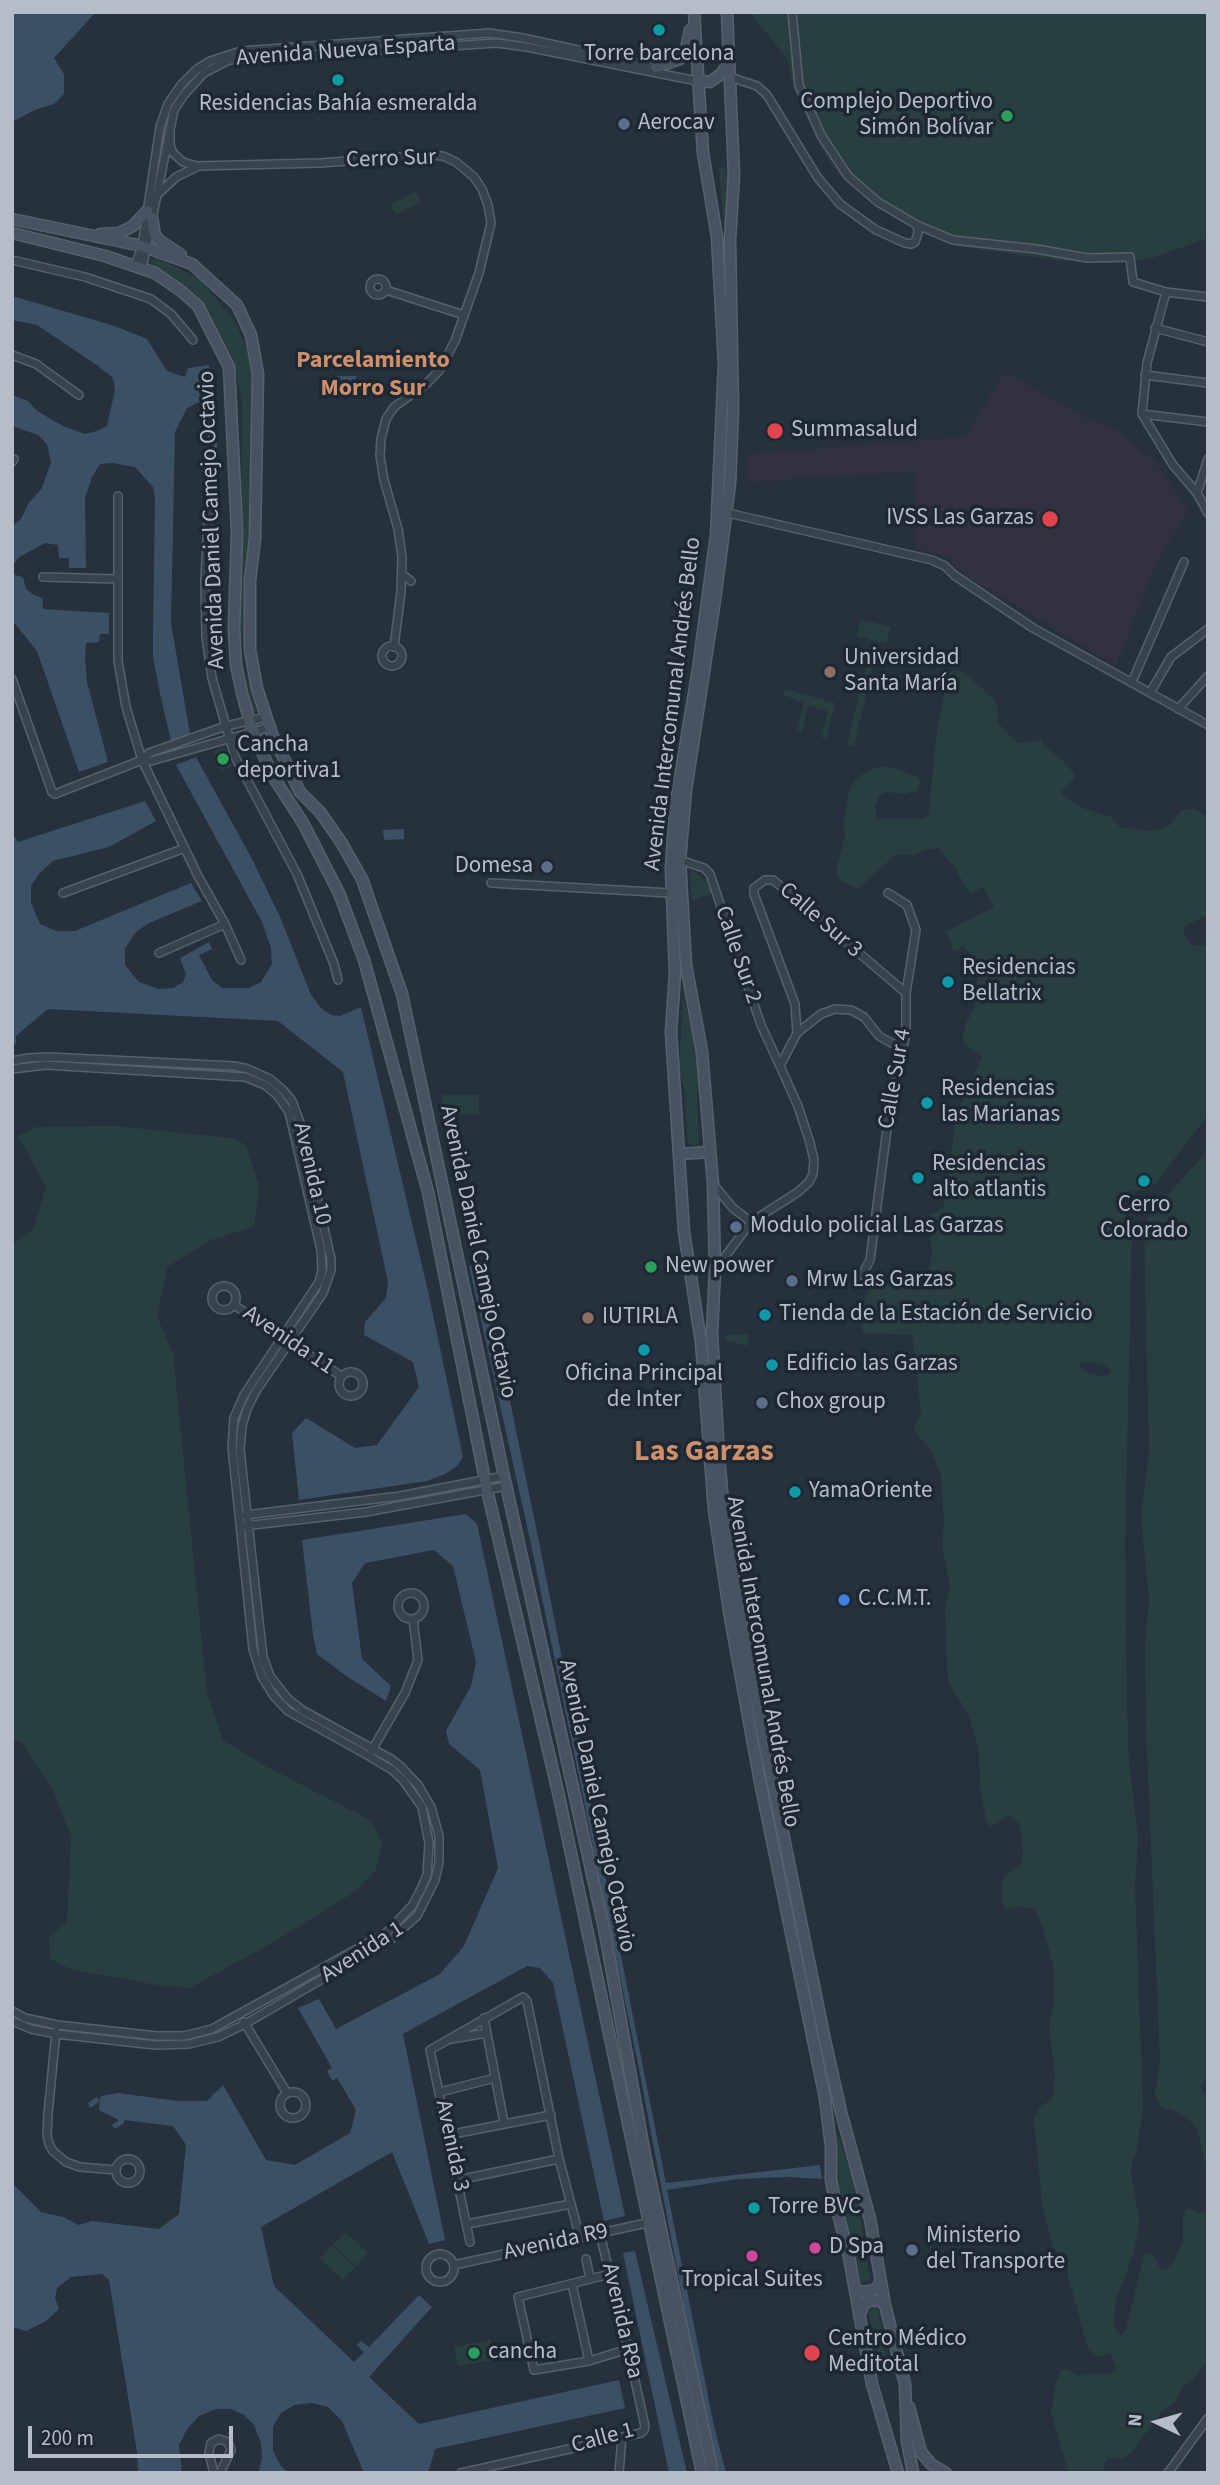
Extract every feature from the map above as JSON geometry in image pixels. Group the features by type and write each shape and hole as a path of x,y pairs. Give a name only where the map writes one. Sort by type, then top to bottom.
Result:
{"main road":[{"name":"Avenida Intercomunal Andrés Bello","path":"727,12 734,175 729,258 733,410 728,513 686,790 680,860 686,965 702,1052 713,1184 715,1269 712,1341 723,1499 730,1563 822,2028 870,2219 880,2283 905,2384 907,2441 913,2473"},
{"name":"Avenida Intercomunal Andrés Bello","path":"694,14 697,81 708,194 717,237 724,364 716,535 698,669 675,808 671,893 675,974 671,1032 685,1242 701,1342 717,1543 760,1782 823,2089 831,2147 831,2180 860,2312 872,2384 898,2473"},
{"path":"656,67 680,59 686,49 694,14"},
{"path":"697,81 710,82 721,74 729,62"},
{"path":"92,236 119,233 150,214 159,240 192,264"},
{"name":"Avenida Daniel Camejo Octavio","path":"12,219 144,246 192,264 237,305 251,335 258,374 250,650 257,688 268,722 300,792 320,812 362,879 402,994 505,1481 604,1928 653,2221 702,2473"},
{"name":"Avenida Daniel Camejo Octavio","path":"12,233 138,267 164,279 198,306 229,367 237,530 234,629 236,665 253,732 272,775 303,823 339,893 364,960 428,1192 486,1485 713,2473"},
{"path":"680,1154 710,1152"},
{"path":"855,2288 862,2292 869,2291 876,2289 880,2283"},
{"path":"860,2312 869,2300 880,2301 885,2305"},
{"path":"905,2384 921,2452 931,2464 946,2473"}],"street":[{"path":"792,12 799,85 821,135 848,176 878,202 917,225 953,240 1037,249 1087,258 1130,257 1133,282 1166,292 1208,297"},
{"name":"Avenida Nueva Esparta","path":"138,267 150,214 160,127 168,104 181,85 209,61 229,54 489,33 656,67"},
{"name":"Avenida Nueva Esparta","path":"150,214 174,110 204,73 219,63 242,58 496,43 697,81"},
{"path":"730,77 757,86 766,95 818,178 831,196 851,214 876,230 911,244 917,237 917,225"},
{"path":"170,129 173,153 183,162 197,166"},
{"name":"Cerro Sur","path":"197,166 443,156 466,169 482,189 491,223 479,273 447,360 425,385 394,407 386,419 381,439 382,468 398,529 403,575 394,647"},
{"path":"155,197 176,177 197,166"},
{"path":"12,260 85,277 151,299 171,314 193,340"},
{"path":"393,276 385,286 464,315"},
{"path":"1166,292 1145,375 1142,414 1173,465 1198,493 1208,513"},
{"path":"1155,328 1208,341"},
{"path":"12,355 36,364 79,395"},
{"path":"1145,375 1208,383"},
{"path":"1142,414 1208,422"},
{"path":"212,439 205,580 205,637 212,678 235,757 297,874 338,980"},
{"path":"1198,493 1208,459"},
{"path":"118,496 118,661 126,707 142,760 241,960"},
{"path":"728,513 932,560 945,566 954,575 1033,628 1208,725"},
{"path":"1132,682 1184,562"},
{"path":"403,575 411,581"},
{"path":"43,577 117,579"},
{"path":"1150,693 1171,657 1208,629"},
{"path":"1178,709 1208,676"},
{"path":"12,679 16,698 53,793 58,794 142,760 149,753 226,726 249,720 268,722"},
{"path":"142,760 151,761 253,732 268,722"},
{"path":"63,893 185,848"},
{"name":"Calle Sur 2","path":"680,860 710,874 761,1025 798,1106 810,1143 814,1167 809,1182 751,1222"},
{"name":"Calle Sur 3","path":"797,1033 795,1004 754,894 754,888 765,880 773,880 906,993"},
{"path":"491,883 671,893"},
{"name":"Calle Sur 4","path":"862,1275 870,1260 890,1106 906,1034 906,993 916,930 907,905 888,893"},
{"path":"159,953 225,924"},
{"path":"780,1066 797,1033 821,1014 835,1009 851,1010 864,1017 879,1036 902,1049"},
{"name":"Avenida 10","path":"12,1061 28,1058 244,1077 256,1080 277,1095 289,1112 303,1153 331,1259 331,1270 323,1293 287,1339 251,1400 237,1438 240,1526"},
{"name":"Avenida 10","path":"12,1069 37,1065 100,1063 212,1065 248,1069 270,1079 284,1090 297,1112 303,1153"},
{"path":"211,1074 212,1065"},
{"path":"713,1184 733,1208 751,1222 715,1269"},
{"name":"Avenida 11","path":"234,1305 341,1376"},
{"name":"Avenida 10","path":"237,1438 249,1525"},
{"path":"240,1526 366,1512 505,1481"},
{"path":"239,1516 486,1485"},
{"name":"Avenida 1","path":"12,2021 31,2029 56,2034 173,2046 218,2037 306,1990 404,1929 417,1916 436,1880 439,1836 431,1807 418,1785 400,1766 373,1748 302,1710 288,1699 270,1676 263,1657 249,1525"},
{"name":"Avenida 1","path":"12,2011 24,2018 57,2025 157,2036 184,2036 212,2029 386,1933 412,1906 427,1875 429,1843 422,1807 415,1794 392,1770 297,1718 280,1703 262,1677 253,1648 240,1526"},
{"path":"369,1756 405,1693 418,1660 413,1619"},
{"path":"301,1980 306,1990"},
{"path":"447,2040 521,1998 527,2001 559,2159 580,2238"},
{"path":"240,2015 287,2093"},
{"path":"484,2018 504,2123"},
{"path":"57,2025 48,2115 49,2144 66,2162 80,2167 116,2170"},
{"path":"447,2040 487,2033"},
{"name":"Avenida 3","path":"447,2040 430,2051 470,2242"},
{"path":"440,2092 495,2078"},
{"path":"448,2135 551,2115"},
{"path":"458,2180 559,2159"},
{"path":"467,2224 571,2204"},
{"name":"Avenida R9","path":"454,2265 653,2221"},
{"name":"Avenida R9a","path":"600,2234 641,2409"},
{"path":"586,2259 590,2279"},
{"path":"610,2274 520,2296 518,2299 534,2370 589,2361 628,2349"},
{"path":"572,2284 589,2361"},
{"name":"Calle 1","path":"461,2473 641,2433 645,2426 641,2409"},
{"path":"1168,2473 1208,2418"},
{"path":"619,2473 622,2437"},
{"path":"214,2473 209,2453 211,2444 219,2440 228,2442 232,2450 220,2473"}],"shaded area":[{"name":"IVSS Las Garzas","path":"1009,374 1084,417 1115,429 1155,461 1188,511 1155,566 1116,666 958,571 950,558 916,549 915,471 747,482 748,454 966,437 1002,376"}],"green space":[{"name":"Complejo Deportivo Simón Bolívar","path":"750,12 1208,12 1208,238 1152,258 1116,263 1056,260 956,246 912,227 877,208 839,175 818,142 794,90 788,60"},
{"path":"719,168 726,169 730,196 727,229 724,230"},
{"path":"415,191 421,201 397,215 390,205"},
{"path":"157,257 201,280 236,323 253,363 255,402 250,474 247,638 260,712 252,713 240,622 242,401 232,357 202,304 153,267 150,262"},
{"path":"861,619 891,627 886,644 857,636"},
{"path":"869,655 875,656 854,746 847,745"},
{"path":"954,670 965,673 994,699 998,723 1017,743 1042,740 1044,746 1059,757 1074,773 1074,779 1061,792 1080,807 1111,817 1120,827 1152,831 1169,826 1182,810 1195,809 1208,817 1208,915 1188,924 1184,935 1191,945 1208,946 1208,1115 1156,1183 1144,1190 1131,1191 1122,1199 1132,1235 1125,1542 1127,1707 1129,1761 1138,1838 1135,1885 1143,2107 1131,2174 1140,2224 1134,2251 1116,2301 1114,2319 1116,2332 1122,2335 1126,2330 1144,2254 1151,2253 1161,2269 1167,2269 1183,2241 1183,2213 1188,2208 1200,2213 1208,2211 1208,2360 1193,2379 1182,2387 1177,2399 1158,2416 1132,2452 1121,2459 1109,2458 1105,2462 1104,2473 1069,2473 1051,2414 1056,2382 1061,2370 1067,2369 1078,2376 1089,2373 1108,2374 1115,2372 1116,2366 1110,2354 1098,2357 1088,2349 1068,2276 1068,2256 1057,2252 1053,2247 1042,2204 1034,2117 1041,2106 1052,2099 1055,2078 1049,2023 1054,2003 1053,1964 1037,1913 1033,1909 1021,1907 1004,1910 1001,1888 1005,1875 1021,1864 1023,1858 1020,1825 1011,1816 989,1826 980,1786 979,1753 972,1726 968,1713 948,1682 945,1607 950,1587 942,1545 944,1524 941,1476 932,1452 914,1430 921,1411 912,1335 863,1333 861,1322 871,1281 921,1289 930,1271 932,1248 928,1229 929,1215 944,1205 960,1106 982,1057 965,1045 963,1038 965,1025 975,1007 978,973 976,959 963,947 954,951 946,932 994,907 983,887 970,894 954,866 938,848 915,855 895,855 858,889 841,881 836,870 845,837 843,825 849,792 854,781 860,776 872,769 886,766 917,776 921,781 916,791 904,794 886,792 880,795 875,806 877,819 919,819 929,814 934,755 949,673","holes":["1087,1362 1106,1366 1111,1371 1103,1377 1085,1372 1079,1366 1080,1363"]},
{"path":"785,689 835,703 826,739 821,737 828,711 808,706 802,732 797,730 804,702 783,695"},
{"name":"Cancha deportiva1","path":"225,748 232,766 222,771 214,751"},
{"path":"690,869 707,881 712,894 692,900"},
{"path":"683,995 699,1061 699,1142 695,1146 688,1143 684,1088 679,1070"},
{"path":"442,1095 479,1095 479,1115 442,1115"},
{"path":"116,1126 232,1138 246,1145 259,1186 254,1227 211,1240 167,1267 157,1317 173,1353 207,1693 223,1740 267,1767 372,1821 382,1843 376,1870 356,1891 277,1940 190,1988 72,1970 50,1959 49,1937 67,1921 71,1837 54,1792 22,1742 12,1739 12,1245 34,1228 46,1187 18,1136 36,1127"},
{"path":"1208,1150 1208,2077 1201,2086 1202,2092 1208,2095 1208,2173 1197,2129 1193,2123 1172,2109 1160,2106 1155,2094 1160,2061 1146,1727 1145,1647 1149,1599 1141,1517 1149,1455 1144,1229 1152,1212"},
{"path":"749,1334 748,1346 726,1341 726,1335"},
{"path":"837,2131 857,2193 870,2281 861,2282 839,2192"},
{"path":"345,2232 368,2253 356,2266 333,2245"},
{"path":"331,2246 355,2267 343,2280 320,2258"},
{"path":"872,2304 878,2309 887,2358 878,2357 867,2308"},
{"name":"cancha","path":"491,2340 494,2360 458,2366 454,2347"}],"water":[{"path":"12,12 96,12 54,58 64,74 64,94 54,104 12,122"},
{"path":"12,296 115,326 147,339 167,371 185,377 188,368 209,365 216,412 208,413 199,402 187,408 175,432 171,623 190,734 171,741 161,698 153,657 155,498 153,487 135,467 113,463 100,464 92,477 85,498 86,568 69,568 69,558 59,558 58,545 45,543 19,557 12,567 12,526 21,519 28,504 42,488 51,462 47,444 38,435 12,426 12,395 28,401 37,411 63,426 85,434 107,426 115,390 113,378 98,366 37,325 12,320"},
{"path":"336,376 357,376 352,388 339,389"},
{"path":"12,567 15,575 23,577 26,589 42,598 43,609 109,613 109,634 100,634 99,642 86,643 85,657 87,682 108,762 79,772 37,651 12,620"},
{"path":"196,757 252,859 281,919 311,995 321,1008 331,1015 340,1016 361,1007 428,1291 463,1457 457,1466 445,1474 427,1481 299,1500 292,1433 306,1418 355,1448 377,1445 419,1387 413,1362 364,1335 365,1322 386,1298 388,1282 343,1072 278,1021 48,1009 16,1036 16,1044 12,1046 12,833 18,842 145,801 156,821 109,847 53,861 39,874 31,886 31,903 40,924 56,931 75,931 191,883 202,901 147,924 135,933 125,949 125,965 139,982 158,989 173,988 183,982 186,974 180,958 209,942 212,949 199,955 212,980 222,988 249,988 261,982 272,964 271,948 262,922 176,765"},
{"path":"404,829 404,839 384,840 383,830"},
{"path":"482,1265 666,2183 820,2165 822,2179 737,2179 667,2190 714,2426 726,2473 720,2473 702,2401 639,2069 531,1544 469,1266"},
{"path":"466,1514 477,1524 625,2216 604,2221 553,1983 540,1968 527,1966 403,2034 445,2240 429,2244 392,2152 261,2227 274,2286 354,2362 364,2352 357,2345 361,2341 369,2347 419,2295 432,2307 369,2377 419,2424 619,2380 625,2408 435,2449 428,2473 364,2473 342,2421 328,2407 312,2403 294,2405 280,2414 273,2427 273,2451 281,2466 289,2473 252,2473 259,2471 262,2458 261,2443 254,2425 244,2415 231,2409 216,2409 199,2416 187,2429 179,2445 182,2473 138,2473 137,2452 109,2280 102,2274 71,2277 57,2288 55,2298 59,2309 46,2321 26,2331 12,2327 12,2183 41,2212 63,2217 79,2225 92,2221 159,2229 179,2214 186,2145 173,2126 124,2120 124,2123 115,2129 112,2125 119,2120 99,2110 101,2096 118,2093 177,2101 207,2101 223,2085 266,2160 295,2165 350,2133 356,2110 336,2076 332,2081 327,2071 332,2068 298,2008 319,1999 336,2029 440,1974 464,1946 498,1868 480,1770 449,1744 446,1731 471,1686 476,1662 453,1566 434,1550 365,1563 352,1583 362,1659 391,1686 386,1701 317,1654 302,1540"},
{"path":"97,2097 100,2101 90,2108 88,2103"},
{"path":"635,2251 687,2473 669,2473 623,2253"}],"place":[{"name":"Torre barcelona","path":"659,30"},
{"name":"Residencias Bahía esmeralda","path":"338,80"},
{"name":"Complejo Deportivo Simón Bolívar","path":"1007,116"},
{"name":"Aerocav","path":"624,124"},
{"name":"Summasalud","path":"775,431"},
{"name":"IVSS Las Garzas","path":"1050,519"},
{"name":"Universidad Santa María","path":"830,672"},
{"name":"Cancha deportiva1","path":"223,759"},
{"name":"Domesa","path":"547,867"},
{"name":"Residencias Bellatrix","path":"948,982"},
{"name":"Residencias las Marianas","path":"927,1103"},
{"name":"Residencias alto atlantis","path":"918,1178"},
{"name":"Cerro Colorado","path":"1144,1181"},
{"name":"Modulo policial Las Garzas","path":"736,1227"},
{"name":"New power","path":"651,1267"},
{"name":"Mrw Las Garzas","path":"792,1281"},
{"name":"Tienda de la Estación de Servicio","path":"765,1315"},
{"name":"IUTIRLA","path":"588,1318"},
{"name":"Oficina Principal de Inter","path":"644,1350"},
{"name":"Edificio las Garzas","path":"772,1365"},
{"name":"Chox group","path":"762,1403"},
{"name":"YamaOriente","path":"795,1492"},
{"name":"C.C.M.T.","path":"844,1600"},
{"name":"Torre BVC","path":"754,2208"},
{"name":"D Spa","path":"815,2248"},
{"name":"Ministerio del Transporte","path":"912,2250"},
{"name":"Tropical Suites","path":"752,2256"},
{"name":"cancha","path":"474,2353"},
{"name":"Centro Médico Meditotal","path":"812,2353"}],"district":[{"name":"Parcelamiento Morro Sur","path":"373,376"},
{"name":"Las Garzas","path":"704,1453"}]}
